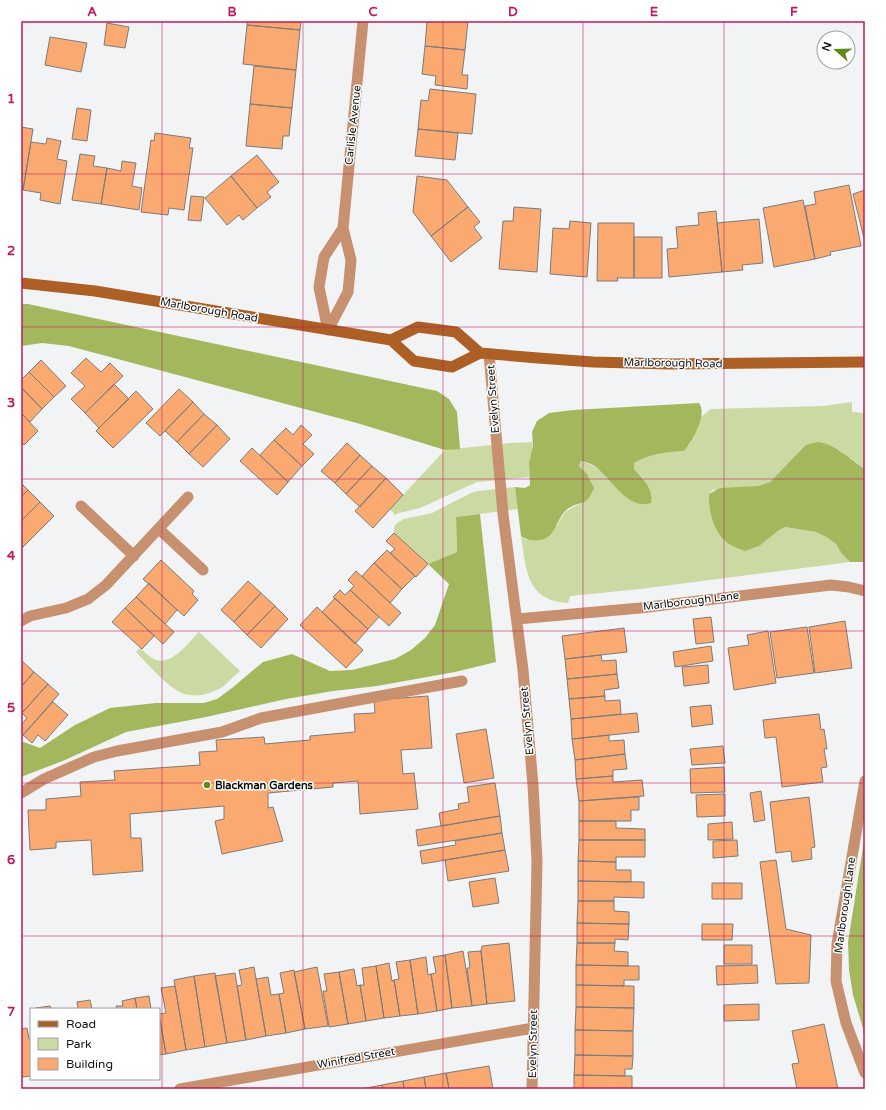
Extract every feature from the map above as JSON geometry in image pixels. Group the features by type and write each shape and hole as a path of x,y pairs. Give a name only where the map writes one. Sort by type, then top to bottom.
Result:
{"main road":[{"name":"Marlborough Road","path":"23,285 95,291 391,340"},
{"path":"418,326 456,332 485,353 452,367 414,361 391,340 418,326"},
{"name":"Marlborough Road","path":"485,353 593,362 670,364 865,362"}],"street":[{"name":"Carlisle Avenue","path":"328,330 348,292 351,260 343,228 363,21"},
{"name":"Carlisle Avenue","path":"328,330 319,287 324,257 343,228"},
{"name":"Evelyn Street","path":"485,353 503,514 517,619 533,785 537,861 532,1089"},
{"path":"21,621 30,616 66,608 88,599 106,585 188,497"},
{"path":"81,506 134,556"},
{"path":"159,529 203,570"},
{"name":"Marlborough Lane","path":"517,619 640,608 831,585 865,591"},
{"path":"21,793 44,779 94,758 117,751 222,732 261,718 462,681"},
{"name":"Marlborough Lane","path":"865,781 837,944 836,981 846,1023 865,1073"},
{"name":"Winifred Street","path":"180,1089 533,1028"}],"green space":[{"path":"21,304 28,304 437,391 449,399 457,412 460,449 445,450 357,423 69,346 42,343 21,346"},
{"path":"852,402 852,412 865,413 865,469 839,450 796,456 770,482 758,486 713,490 709,494 709,503 716,528 779,529 784,527 816,532 836,544 842,554 850,562 640,589 570,596 568,603 554,601 544,596 536,589 531,581 527,571 521,536 526,540 557,526 567,511 583,503 587,474 579,466 581,461 593,466 625,496 634,502 644,479 634,469 634,463 646,457 658,454 684,451 698,429 701,417 711,409 823,406"},
{"path":"699,403 702,414 698,428 684,451 652,456 634,463 634,469 649,488 651,493 651,503 636,503 629,499 622,494 596,467 581,461 579,466 587,474 594,488 589,498 564,512 553,531 545,538 531,540 521,536 515,487 525,488 530,485 529,463 533,446 532,432 537,421 549,413 573,410"},
{"path":"532,442 533,450 529,468 530,477 477,482 420,508 395,515 390,509 445,450"},
{"path":"818,442 837,449 865,469 865,562 850,562 842,554 836,544 816,532 785,527 759,546 745,551 730,545 719,535 709,506 709,494 720,488 758,486 770,482 806,445"},
{"path":"515,487 518,509 456,517 457,552 428,564 394,533 394,527 397,523 404,519 432,513 471,493"},
{"path":"480,514 496,662 455,672 377,686 333,691 286,699 206,717 126,732 65,760 21,777 21,741 40,748 75,725 110,708 156,703 204,703 217,699 263,662 292,654 330,671 352,670 395,659 411,650 425,638 435,625 449,584 428,564 457,552 456,517"},
{"path":"199,632 240,671 224,686 210,693 190,695 179,692 159,676 136,652 140,648 152,658 165,660 172,658"},
{"path":"865,835 865,1035 853,995 849,970 848,942"}],"building":[{"path":"247,21 301,21 300,30 247,25"},
{"path":"427,21 468,21 465,50 425,46"},
{"path":"107,23 129,27 125,48 104,45"},
{"path":"247,25 300,30 296,70 243,64"},
{"path":"50,37 87,43 81,72 45,65"},
{"path":"425,46 465,50 462,75 468,75 467,89 435,85 436,76 422,74"},
{"path":"254,66 296,70 292,108 250,104"},
{"path":"430,89 476,94 472,134 418,129 421,100 428,101"},
{"path":"250,104 292,108 289,136 283,136 282,149 246,146"},
{"path":"77,108 91,110 87,141 72,139"},
{"path":"21,127 33,129 23,190 21,190"},
{"path":"418,129 458,133 455,160 415,156"},
{"path":"155,133 191,138 189,148 193,148 184,210 169,208 168,215 141,212 151,140 154,141"},
{"path":"47,138 61,141 57,159 67,161 60,204 40,200 41,193 23,190 31,142 46,144"},
{"path":"80,154 95,156 93,166 107,168 101,204 72,200"},
{"path":"257,155 279,182 267,192 271,197 257,208 231,176"},
{"path":"122,161 136,163 132,186 142,188 139,210 101,204 107,168 121,171"},
{"path":"231,176 257,208 243,220 239,215 227,225 205,198"},
{"path":"417,176 447,180 468,207 431,236 413,212"},
{"path":"849,185 861,246 830,252 831,255 815,259 805,206 816,204 814,192"},
{"path":"865,190 865,242 853,194"},
{"path":"191,196 204,197 201,221 188,220"},
{"path":"803,200 815,259 774,267 763,208"},
{"path":"468,207 480,222 474,227 482,238 451,262 431,236"},
{"path":"514,207 541,209 537,272 499,269 503,221 513,221"},
{"path":"716,211 722,272 669,277 667,249 678,248 676,227 699,225 698,213"},
{"path":"759,219 763,263 742,265 743,270 722,272 717,223"},
{"path":"570,221 591,223 587,277 550,274 553,228 569,229"},
{"path":"598,223 634,223 634,278 617,278 618,281 597,281"},
{"path":"634,237 662,237 662,278 634,278"},
{"path":"86,358 101,372 110,363 123,376 85,413 71,399 85,386 71,373"},
{"path":"41,360 66,386 54,397 29,372"},
{"path":"29,372 54,397 42,409 21,387 21,380"},
{"path":"114,384 129,399 99,428 85,413"},
{"path":"21,387 42,409 30,422 21,413"},
{"path":"179,389 193,402 160,436 146,423"},
{"path":"136,391 153,409 113,448 96,431"},
{"path":"193,402 204,414 177,442 165,431"},
{"path":"21,413 38,431 24,445 21,442"},
{"path":"204,414 217,425 189,454 177,442"},
{"path":"217,425 230,439 203,467 189,454"},
{"path":"301,425 312,435 303,444 314,454 302,466 274,440 286,428 293,435"},
{"path":"274,440 302,466 288,482 260,455"},
{"path":"347,443 360,455 335,483 321,471"},
{"path":"252,448 288,482 277,495 240,461"},
{"path":"360,455 372,466 346,494 335,483"},
{"path":"372,466 386,478 360,507 346,494"},
{"path":"386,478 403,495 373,528 355,511"},
{"path":"21,483 28,490 21,497"},
{"path":"28,490 40,502 21,521 21,497"},
{"path":"40,502 54,516 21,549 21,521"},
{"path":"394,533 428,564 416,577 390,553 395,549 386,541"},
{"path":"387,550 415,576 402,589 374,563"},
{"path":"161,560 194,591 192,594 198,600 184,616 143,579"},
{"path":"374,563 402,589 390,603 362,576"},
{"path":"356,571 401,613 389,626 350,590 354,586 348,580"},
{"path":"248,581 261,593 234,622 221,610"},
{"path":"149,583 177,610 165,624 136,597"},
{"path":"340,590 345,595 350,590 379,617 368,629 333,597"},
{"path":"261,593 275,606 247,635 234,622"},
{"path":"136,597 174,632 163,644 125,608"},
{"path":"335,598 368,629 355,644 322,612"},
{"path":"275,606 288,619 261,648 247,635"},
{"path":"317,607 363,650 346,668 300,625"},
{"path":"125,608 154,636 142,649 112,622"},
{"path":"711,617 714,642 696,644 693,619"},
{"path":"845,621 852,668 815,673 809,627"},
{"path":"807,627 814,673 777,678 770,632"},
{"path":"624,628 627,652 565,659 562,636"},
{"path":"768,631 776,683 734,690 728,648 749,645 747,635"},
{"path":"711,646 713,661 675,667 673,652"},
{"path":"601,655 602,661 616,660 617,674 567,679 565,659"},
{"path":"21,660 34,672 21,687"},
{"path":"708,665 709,683 684,686 682,667"},
{"path":"34,672 48,684 21,714 21,687"},
{"path":"617,674 619,688 604,690 605,696 569,699 567,679"},
{"path":"48,684 59,694 23,735 21,733 21,725 27,718 22,713"},
{"name":"Blackman Gardens","path":"428,696 432,748 401,750 403,774 414,773 418,809 360,814 358,781 333,783 333,787 268,793 268,808 273,807 283,841 222,854 215,821 224,819 224,806 130,814 131,838 141,838 143,871 93,875 91,840 56,842 56,848 30,850 28,810 46,810 46,799 81,796 80,782 115,780 114,771 200,765 199,752 217,751 216,740 264,737 265,744 310,740 310,736 355,732 354,714 375,713 374,700"},
{"path":"605,696 605,701 620,700 621,714 571,719 569,699"},
{"path":"53,702 68,715 45,741 38,735 32,743 23,735"},
{"path":"711,705 713,724 692,727 690,707"},
{"path":"637,713 639,732 572,739 571,719"},
{"path":"819,714 821,730 824,729 827,749 824,749 827,767 821,768 823,782 782,787 776,737 765,738 763,720"},
{"path":"486,729 494,778 464,783 456,734"},
{"path":"609,735 609,741 624,740 625,754 575,760 572,739"},
{"path":"723,746 725,763 692,765 690,749"},
{"path":"625,754 627,769 613,770 613,776 576,779 575,760"},
{"path":"724,767 725,792 691,793 690,769"},
{"path":"613,776 613,782 642,780 644,796 579,801 576,779"},
{"path":"495,783 500,816 441,826 439,813 459,809 458,804 469,802 467,787"},
{"path":"761,791 765,820 754,822 750,793"},
{"path":"725,794 725,816 697,817 696,795"},
{"path":"639,797 639,810 631,810 631,821 579,821 579,801"},
{"path":"809,797 815,847 811,848 812,859 792,862 791,851 776,853 770,802"},
{"path":"500,816 502,833 418,846 416,830"},
{"path":"579,821 616,821 616,828 645,829 645,840 579,840"},
{"path":"732,822 733,839 708,840 708,824"},
{"path":"502,833 505,850 422,864 420,851 456,845 455,841"},
{"path":"579,840 645,840 645,857 616,857 616,862 578,861"},
{"path":"737,840 738,856 713,858 713,841"},
{"path":"505,850 509,871 448,881 445,860"},
{"path":"776,860 786,929 811,935 809,983 776,984 760,862"},
{"path":"578,861 616,862 616,870 631,870 631,882 578,881"},
{"path":"495,878 499,903 473,907 469,882"},
{"path":"578,881 644,882 644,898 614,897 614,901 578,901"},
{"path":"712,883 742,883 742,899 712,899"},
{"path":"578,901 614,901 614,911 629,912 629,924 577,923"},
{"path":"577,923 629,924 628,940 615,939 615,943 577,943"},
{"path":"702,924 733,924 732,940 702,940"},
{"path":"509,943 515,1001 487,1004 481,951 482,946"},
{"path":"577,943 615,943 614,951 628,952 628,966 576,965"},
{"path":"724,945 752,945 752,964 724,964"},
{"path":"463,951 472,1006 452,1008 445,955"},
{"path":"481,951 487,1004 472,1006 467,968 470,968 468,952"},
{"path":"445,955 452,1008 437,1011 431,974 436,973 433,957"},
{"path":"426,957 428,975 431,974 437,1011 418,1014 410,960"},
{"path":"410,960 418,1014 400,1016 394,980 399,979 396,962"},
{"path":"389,963 392,981 394,980 400,1016 384,1018 376,966"},
{"path":"576,965 639,966 639,980 624,980 624,986 576,985"},
{"path":"757,965 758,983 717,985 716,966"},
{"path":"376,966 384,1018 366,1021 360,985 364,985 362,968"},
{"path":"254,967 266,1036 246,1040 237,986 242,985 239,970"},
{"path":"317,967 328,1026 305,1029 294,972"},
{"path":"354,969 357,986 360,985 366,1021 348,1024 339,972"},
{"path":"294,970 305,1029 286,1033 279,994 284,993 280,973"},
{"path":"339,972 348,1024 329,1027 323,991 327,991 324,974"},
{"path":"215,973 227,1043 205,1047 194,976"},
{"path":"235,973 246,1040 227,1043 215,976"},
{"path":"194,976 205,1047 186,1050 174,980"},
{"path":"268,977 271,995 279,994 286,1033 266,1036 256,979"},
{"path":"576,985 634,986 634,1008 576,1007"},
{"path":"175,986 186,1050 166,1054 160,1020 160,1014 166,1013 161,988"},
{"path":"149,996 151,1008 137,1008 135,998"},
{"path":"135,998 137,1008 117,1008 116,1006 123,1006 122,1001"},
{"path":"90,1000 92,1008 78,1008 77,1002"},
{"path":"759,1004 759,1020 724,1021 724,1005"},
{"path":"50,1006 51,1008 36,1008"},
{"path":"576,1007 634,1008 633,1031 575,1030"},
{"path":"160,1020 166,1054 160,1055"},
{"path":"824,1024 838,1089 797,1089 792,1064 799,1063 792,1031"},
{"path":"27,1028 30,1038 30,1076 22,1077 21,1070 21,1029"},
{"path":"575,1030 633,1031 633,1056 575,1055"},
{"path":"575,1055 633,1056 632,1069 625,1069 625,1076 574,1075"},
{"path":"489,1066 493,1089 449,1089 446,1073"},
{"path":"446,1073 449,1089 426,1089 424,1077"},
{"path":"574,1075 632,1076 632,1089 574,1089"},
{"path":"424,1077 426,1089 404,1089 403,1081"},
{"path":"403,1081 404,1089 383,1089 382,1085"},
{"path":"382,1085 383,1089 361,1089"}],"place":[{"name":"Blackman Gardens","path":"207,785"}]}
